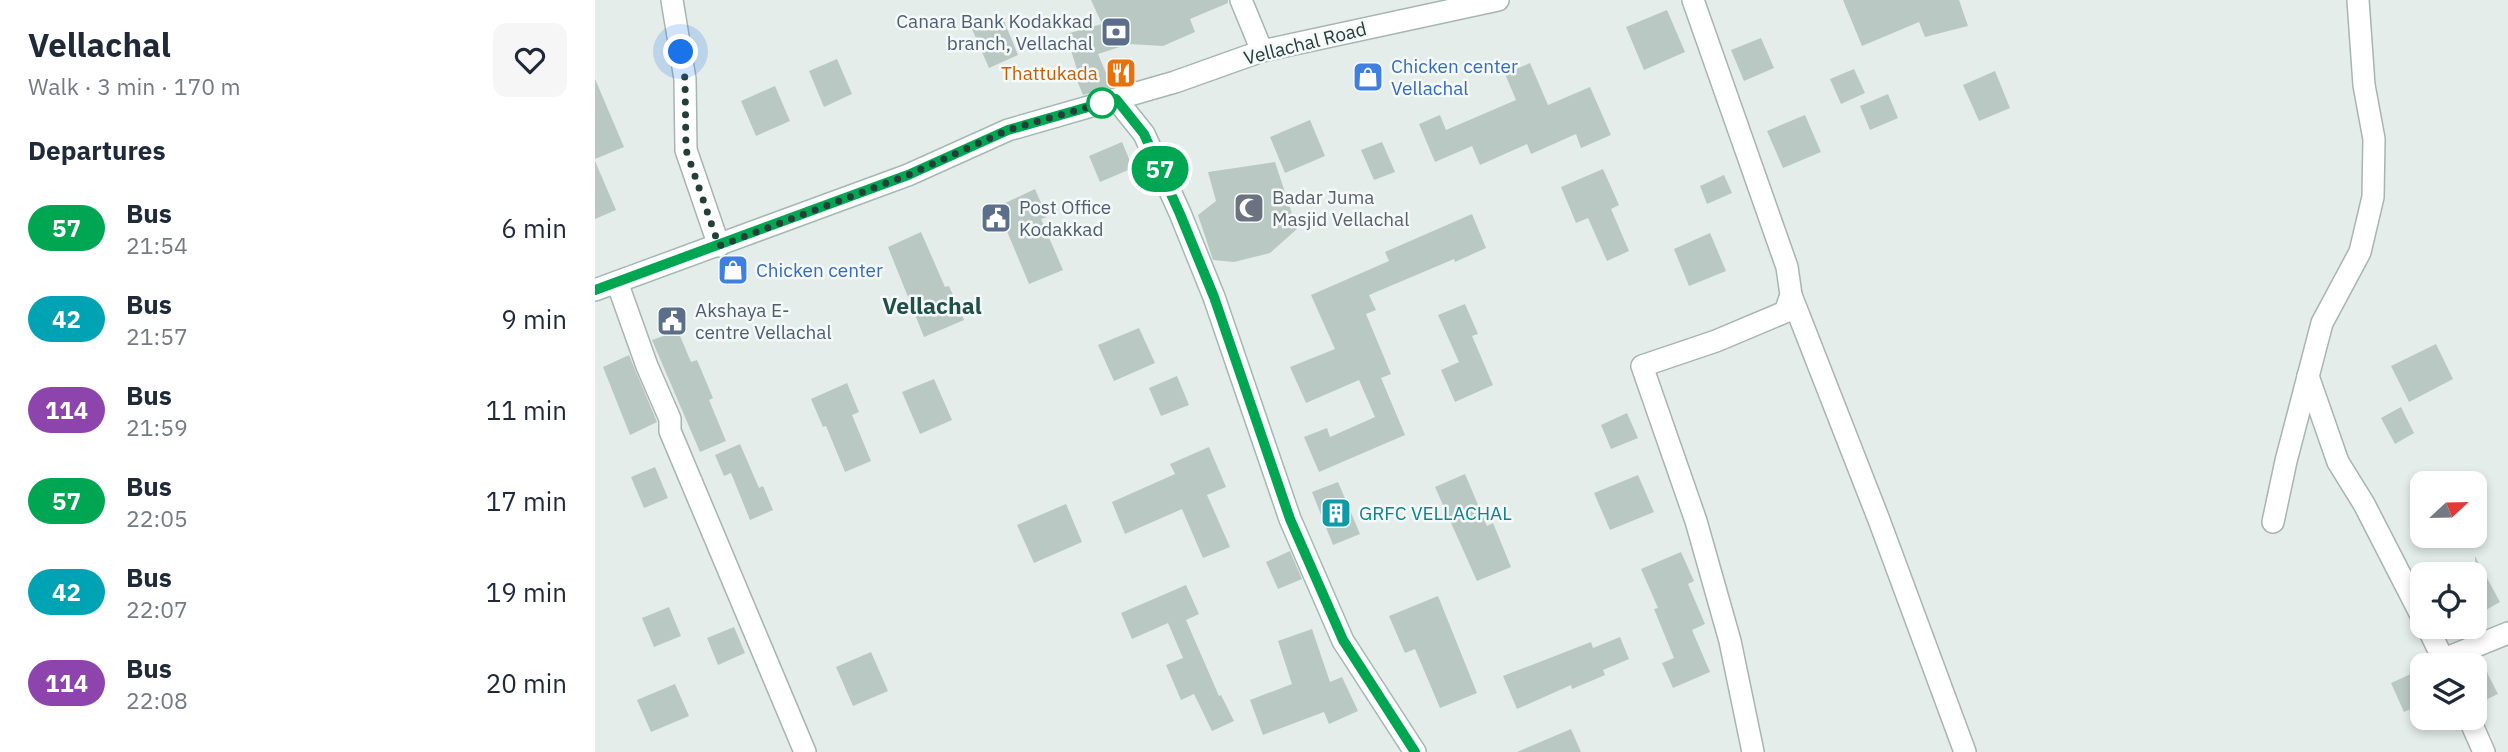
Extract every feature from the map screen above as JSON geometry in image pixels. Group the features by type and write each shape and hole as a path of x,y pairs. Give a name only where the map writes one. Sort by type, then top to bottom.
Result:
{"street":[{"path":"672,0 685,79 686,150 719,246"},
{"path":"1241,0 1262,51"},
{"name":"Vellachal Road","path":"595,290 908,175 1008,130 1175,82 1262,51 1498,0"},
{"path":"1693,0 1787,267 1791,295 1879,520 1965,752"},
{"path":"2273,522 2322,323 2360,252 2373,197 2374,139 2364,85 2358,0"},
{"path":"1116,99 1144,134 1180,214 1214,297 1290,519 1343,640 1415,752"},
{"path":"617,282 647,366 670,419 670,431 805,752"},
{"path":"1753,752 1730,640 1700,534 1642,366 1716,341 1785,312 1791,295"},
{"path":"2308,376 2338,462 2364,504 2410,594"},
{"path":"2465,653 2508,633"},
{"path":"2474,730 2484,752"}],"building":[{"path":"1091,0 1228,0 1228,3 1190,19 1195,32 1163,46 1129,44 1098,54 1112,87 1083,95 1076,78 1079,76 1066,34 1102,24"},
{"path":"1843,0 1959,0 1968,26 1925,37 1919,22 1862,46"},
{"path":"1667,10 1685,52 1644,70 1626,27"},
{"path":"1002,16 1018,55 989,68 972,29"},
{"path":"1761,38 1774,68 1744,81 1731,50"},
{"path":"837,59 852,94 824,107 809,71"},
{"path":"1530,63 1548,105 1590,87 1611,135 1581,148 1576,134 1531,154 1527,144 1480,165 1472,146 1435,162 1419,124 1440,115 1446,130 1516,100 1505,74"},
{"path":"1854,69 1865,93 1841,104 1830,79"},
{"path":"1995,71 2010,108 1979,121 1963,85"},
{"path":"595,79 624,147 595,159"},
{"path":"775,86 790,121 756,136 741,101"},
{"path":"1888,94 1898,118 1870,130 1860,106"},
{"path":"1805,115 1821,152 1783,168 1767,131"},
{"path":"1310,120 1325,156 1285,173 1270,137"},
{"path":"1122,142 1133,168 1100,182 1089,156"},
{"path":"1382,142 1395,172 1374,180 1361,150"},
{"path":"595,161 616,210 595,219"},
{"name":"Badar Juma Masjid Vellachal","path":"1275,162 1297,229 1270,253 1234,262 1213,260 1198,215 1216,201 1208,172"},
{"path":"1603,169 1619,205 1611,209 1629,251 1607,261 1588,218 1576,223 1561,187"},
{"path":"1724,175 1732,193 1707,204 1700,186"},
{"path":"1035,189 1047,217 1041,219 1063,270 1029,284 1004,224 995,228 988,211"},
{"path":"1472,214 1486,248 1369,295 1376,310 1366,314 1391,374 1381,378 1405,435 1319,472 1304,437 1327,428 1330,437 1375,417 1359,380 1306,403 1290,367 1335,349 1311,295 1389,261 1385,252"},
{"path":"921,232 945,287 949,286 964,320 924,337 888,247"},
{"path":"1710,233 1726,271 1689,286 1674,249"},
{"path":"1465,304 1478,334 1472,336 1493,385 1455,402 1441,370 1459,362 1438,315"},
{"path":"1139,328 1155,363 1114,381 1098,345"},
{"path":"678,331 691,362 697,360 713,398 709,400 726,441 700,452 652,340"},
{"path":"2436,344 2453,379 2409,402 2391,366"},
{"path":"629,355 657,422 630,435 603,367"},
{"path":"1177,376 1189,405 1161,416 1149,388"},
{"path":"934,379 952,420 920,434 902,392"},
{"path":"847,383 859,412 852,415 871,461 845,472 826,426 823,427 811,399"},
{"path":"2401,407 2414,433 2395,444 2381,418"},
{"path":"1627,413 1638,438 1611,449 1601,425"},
{"path":"740,444 759,488 763,486 773,510 750,520 731,473 724,476 715,455"},
{"path":"1209,447 1226,487 1207,495 1230,547 1203,558 1182,509 1125,534 1112,502 1175,474 1170,464"},
{"path":"655,467 668,498 644,508 631,477"},
{"path":"1465,474 1487,526 1493,523 1511,567 1477,581 1435,487"},
{"path":"1638,475 1654,512 1610,530 1594,493"},
{"name":"GRFC VELLACHAL","path":"1338,482 1360,534 1333,545 1312,492"},
{"path":"1066,504 1082,542 1034,563 1017,525"},
{"path":"1290,551 1302,579 1278,589 1266,562"},
{"path":"1681,552 1694,581 1688,584 1705,624 1692,630 1710,672 1673,688 1662,663 1674,658 1654,609 1658,608 1641,569"},
{"path":"2487,578 2500,602 2487,609"},
{"path":"1186,585 1199,614 1186,620 1219,696 1221,695 1234,721 1212,731 1194,694 1181,700 1166,665 1183,658 1168,623 1132,639 1121,613"},
{"path":"1438,596 1477,693 1440,708 1415,649 1405,653 1389,616"},
{"path":"669,607 681,636 654,647 642,618"},
{"path":"734,627 745,653 718,665 707,638"},
{"path":"1312,629 1330,682 1342,677 1358,711 1329,724 1324,712 1263,735 1250,700 1292,684 1278,641"},
{"path":"1620,637 1629,659 1603,670 1605,675 1572,689 1571,685 1517,709 1503,676 1591,642 1593,648"},
{"path":"871,652 888,691 853,706 836,667"},
{"path":"2487,673 2498,694 2487,699"},
{"path":"2410,674 2410,709 2404,712 2391,683"},
{"path":"675,684 689,716 651,732 637,700"},
{"path":"1571,729 1581,752 1517,752"}],"bus line":[{"name":"57","path":"595,290 908,175 1008,130 1116,99 1144,134 1180,214 1214,297 1290,519 1343,640 1415,752"}],"place":[{"name":"Canara Bank Kodakkad branch, Vellachal","path":"1116,32"},
{"name":"Thattukada","path":"1121,73"},
{"name":"Chicken center Vellachal","path":"1368,77"},
{"name":"Badar Juma Masjid Vellachal","path":"1249,208"},
{"name":"Post Office Kodakkad","path":"996,218"},
{"name":"Chicken center","path":"733,270"},
{"name":"Akshaya E- centre Vellachal","path":"672,321"},
{"name":"GRFC VELLACHAL","path":"1336,513"}],"district":[{"name":"Vellachal","path":"932,305"}],"route":[{"path":"681,52 685,79 686,150 719,246 908,175 1008,130 1102,103"}]}
